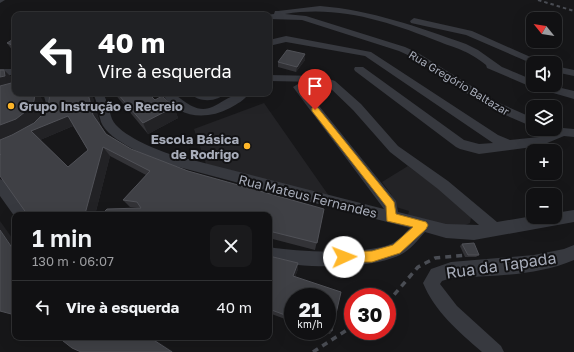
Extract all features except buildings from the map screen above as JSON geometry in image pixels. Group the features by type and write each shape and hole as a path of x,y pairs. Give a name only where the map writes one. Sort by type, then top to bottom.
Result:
{"street":[{"path":"272,15 291,8 313,6 344,8 397,21 445,41 448,46 457,51 526,81"},
{"name":"Rua Gregório Baltazar","path":"272,16 303,18 402,49 421,58 493,105 526,120"},
{"path":"397,21 413,21 469,33 526,57"},
{"path":"272,42 286,38 368,54 494,138 509,145"},
{"path":"444,66 491,95 526,113"},
{"path":"359,69 460,144 479,149 540,141 563,132"},
{"path":"562,70 574,73"},
{"path":"0,72 12,72"},
{"path":"272,78 320,80 331,83 367,118 394,150 443,184 495,230"},
{"path":"298,87 391,205 391,218"},
{"path":"562,92 574,95"},
{"path":"41,124 52,108 52,102 49,96"},
{"name":"Rua Mateus Fernandes","path":"100,96 103,101 107,122 120,136 145,150 171,160 391,218 446,231 474,232 495,230 574,216"},
{"path":"170,96 184,109 198,113 218,109 241,96"},
{"path":"0,185 20,212"},
{"path":"272,254 317,258 372,256 396,249 423,225"},
{"name":"Rua da Tapada","path":"495,352 458,318 436,293 431,283 437,275 451,270 542,261 574,252"}],"shaded area":[{"name":"Escola Básica de Rodrigo","path":"264,103 329,196 206,164 194,129"},
{"path":"408,166 462,206 471,218 470,223 463,226 451,226 408,215 409,211 396,207 391,194 382,182"}],"railway":[{"path":"538,0 574,11"},
{"path":"396,293 418,267 435,258 468,255"},
{"path":"313,352 344,332"}],"place":[{"name":"Grupo Instrução e Recreio","path":"11,106"},
{"name":"Escola Básica de Rodrigo","path":"247,146"}],"route":[{"path":"315,110 391,205 391,218 423,225 396,249 372,256 344,257"}]}
